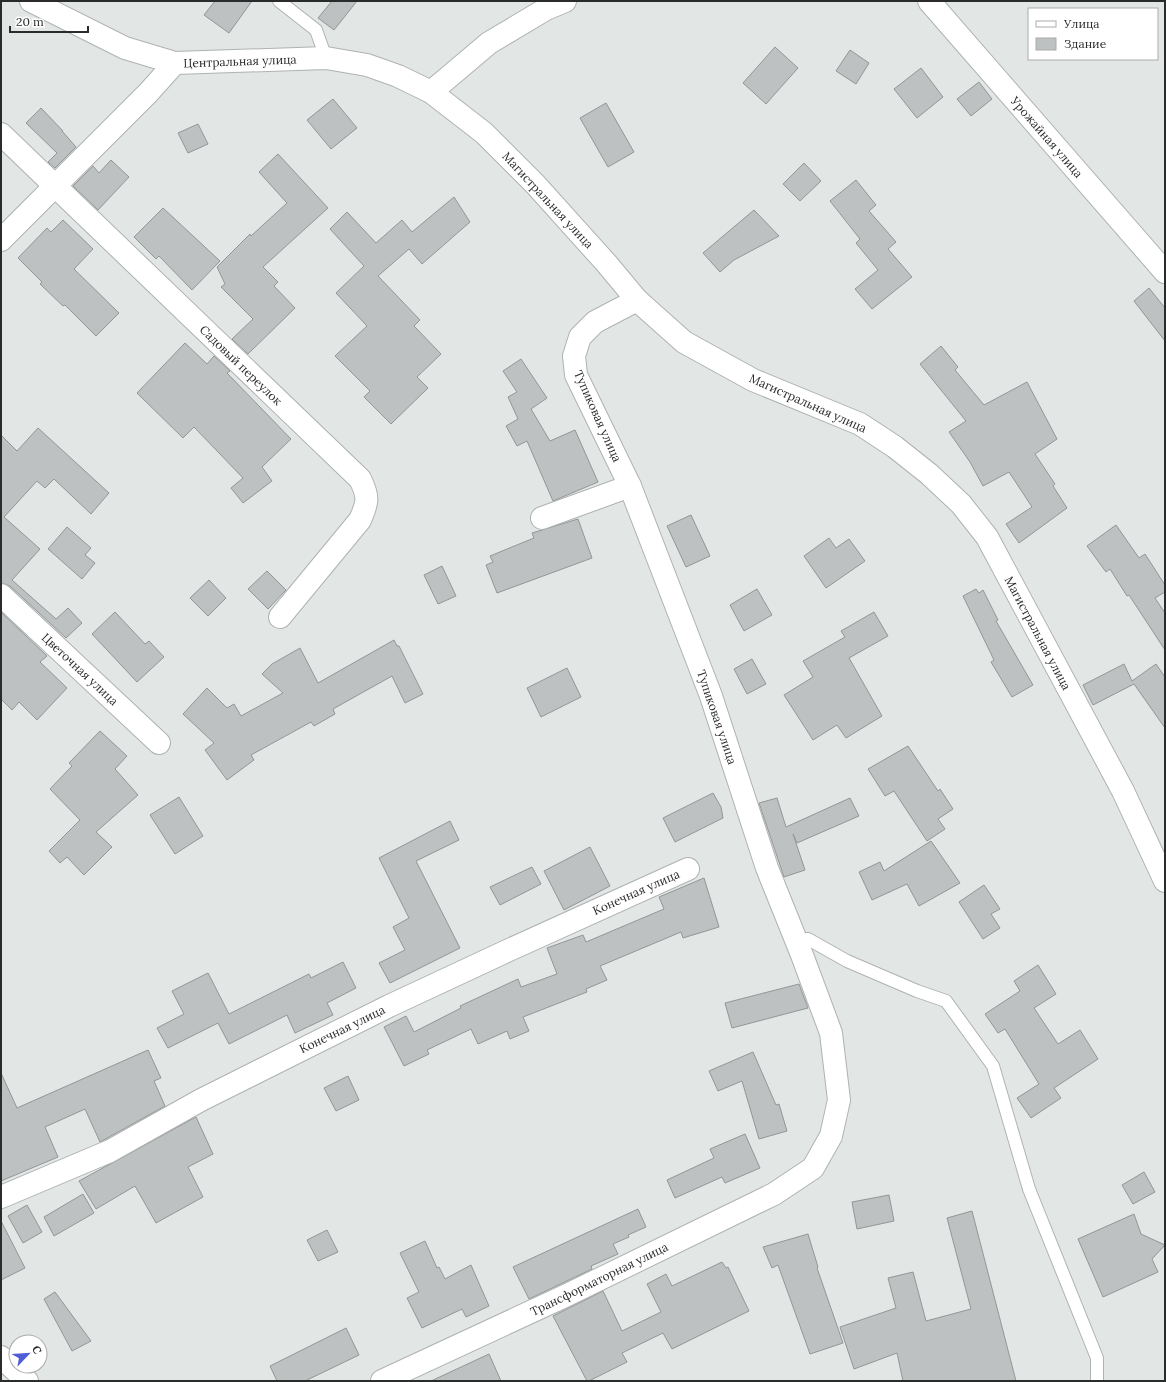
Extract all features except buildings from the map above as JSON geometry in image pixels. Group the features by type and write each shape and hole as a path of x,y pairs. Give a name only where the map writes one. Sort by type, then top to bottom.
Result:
{"street":[{"name":"Центральная улица","path":"31,1 125,48 175,63 326,58 367,65 398,76 431,92"},
{"path":"431,92 489,43 546,9 565,1"},
{"name":"Урожайная улица","path":"929,1 1165,272"},
{"path":"1,240 148,93 175,63"},
{"name":"Магистральная улица","path":"431,92 484,132 535,184 607,264 637,300 684,342 753,380 860,424 895,447 924,469 961,504 990,544 1123,791 1165,881"},
{"name":"Садовый переулок","path":"1,134 360,479 366,491 366,505 360,520 280,617"},
{"name":"Тупиковая улица","path":"637,300 595,322 580,337 574,356 576,375 630,486 711,696 767,868 831,1033 839,1100 831,1136 813,1168"},
{"path":"542,518 630,486"},
{"name":"Цветочная улица","path":"1,594 159,743"},
{"name":"Конечная улица","path":"1,1197 110,1150 201,1100 389,1006 688,869"},
{"name":"Трансформаторная улица","path":"382,1381 565,1296 774,1194 813,1168"},
{"path":"1,1357 27,1381"}],"lane":[{"path":"279,1 316,30 326,58"},
{"path":"796,940 808,939 847,961 917,991 946,1001 993,1066 1029,1189 1097,1358 1097,1381"}]}
